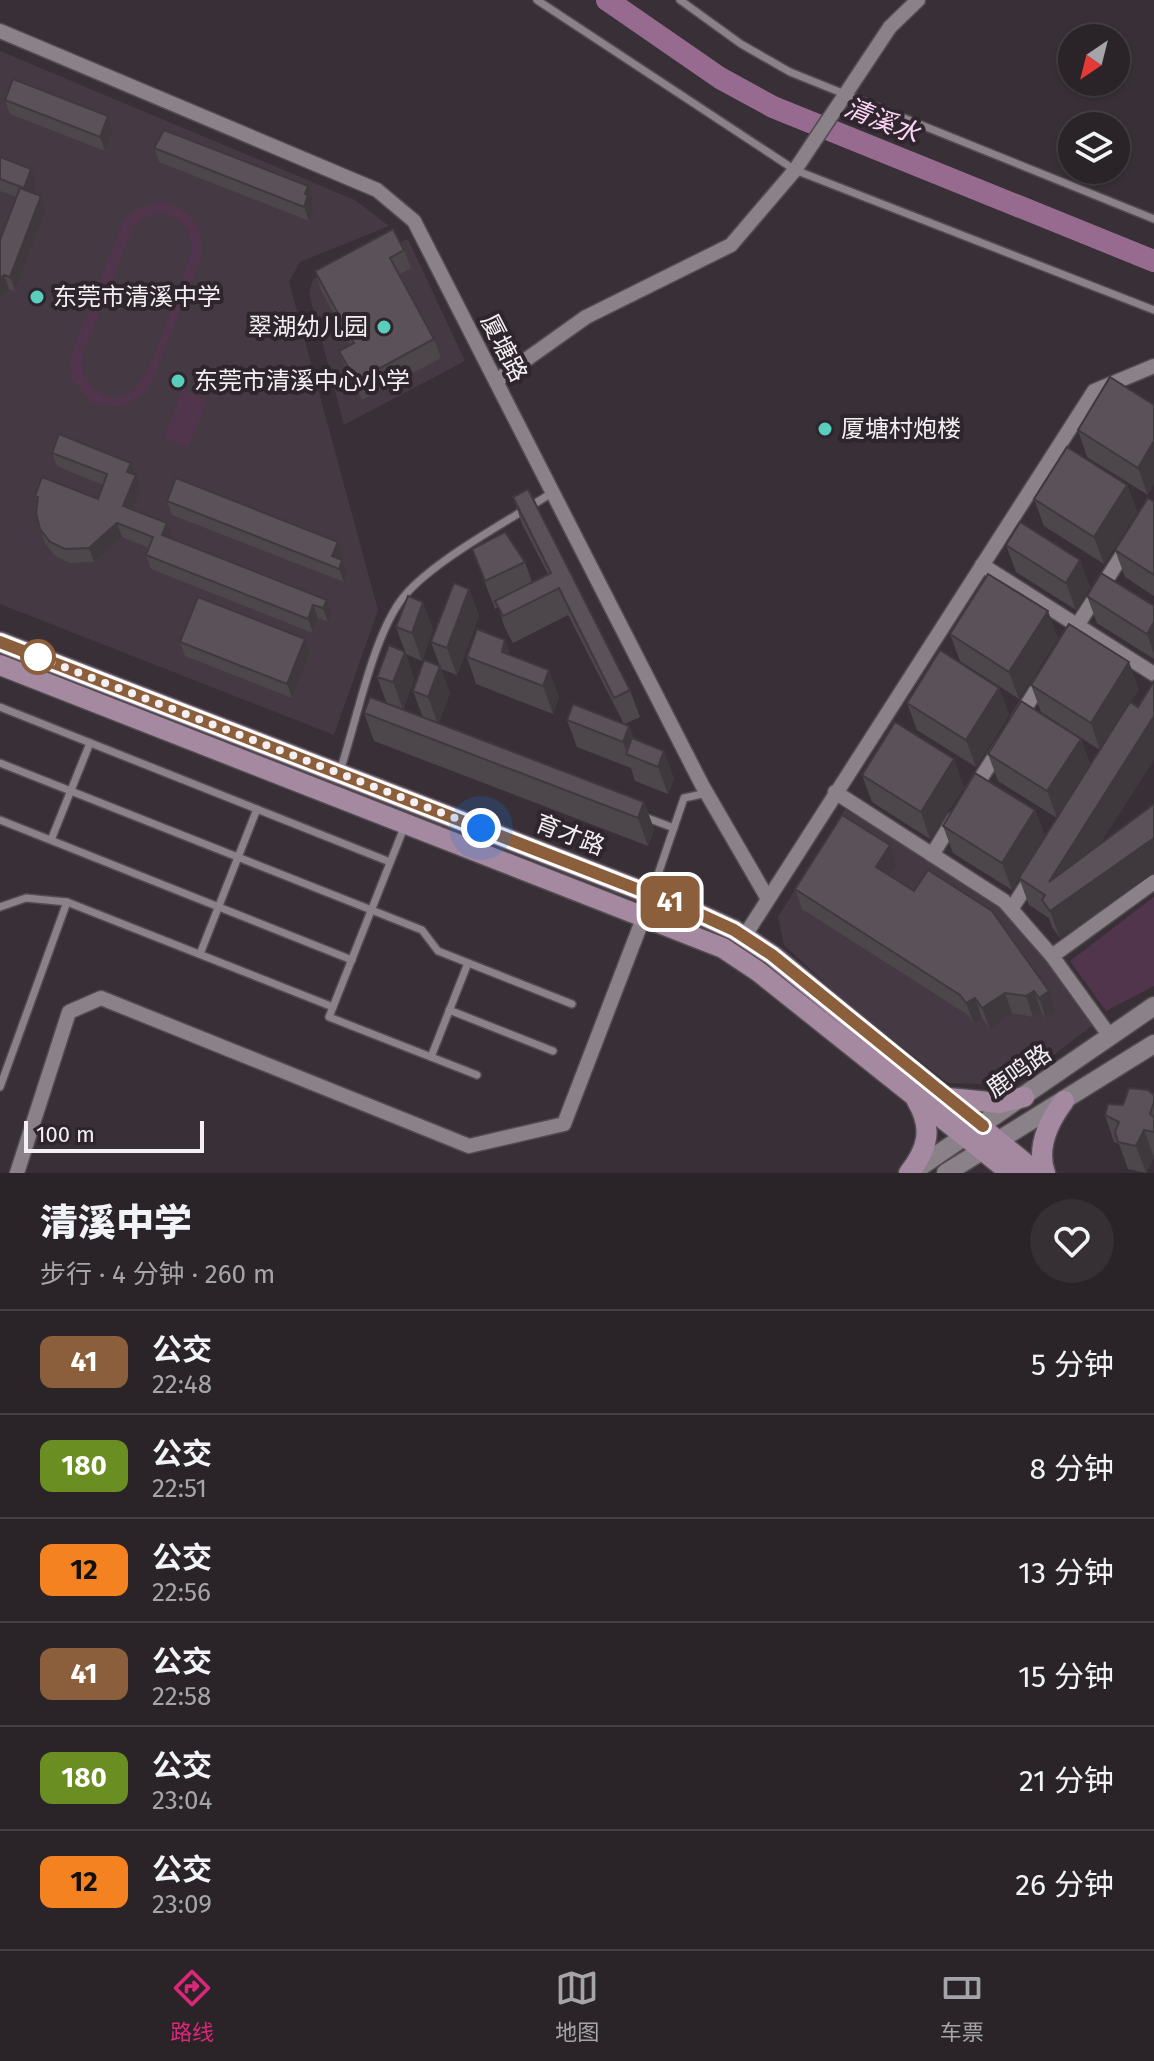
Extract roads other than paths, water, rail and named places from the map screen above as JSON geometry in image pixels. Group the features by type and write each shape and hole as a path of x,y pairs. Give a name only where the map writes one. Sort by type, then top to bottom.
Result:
{"main road":[{"name":"育才路","path":"0,642 651,894 744,937 947,1098 974,1132"},
{"name":"育才路","path":"0,665 723,948 759,972 915,1097 974,1132"},
{"path":"910,1173 924,1154 928,1131 925,1115 915,1097"},
{"path":"947,1098 999,1103 1024,1097"},
{"path":"1045,1173 1044,1140 1050,1119 1064,1101"},
{"path":"974,1132 991,1146 1037,1173"},
{"path":"991,1146 1011,1173"}],"street":[{"path":"496,381 586,317 731,245 795,170 843,93 890,27 918,0"},
{"name":"厦塘路","path":"0,31 377,190 414,221 707,793 768,899"},
{"path":"744,937 1094,391 1154,366"},
{"path":"1060,653 1137,532"},
{"path":"982,565 1154,674"},
{"path":"932,855 1052,666"},
{"path":"835,792 1012,908 1052,956 1109,1035"},
{"path":"1012,908 1045,855"},
{"path":"1052,956 1154,882"},
{"path":"17,1173 69,1012 101,998 469,1146 564,1124 644,916"},
{"name":"鹿鸣路","path":"910,1173 1154,1006"},
{"name":"鹿鸣路","path":"946,1173 1154,1044"}],"lane":[{"path":"537,0 795,170 1154,310"},
{"path":"680,0 741,44 790,72 1154,219"},
{"path":"340,774 385,629 399,602 422,578 553,492"},
{"path":"0,707 390,862"},
{"path":"360,708 375,714"},
{"path":"51,840 90,743"},
{"path":"0,763 422,930 438,951 572,1004"},
{"path":"651,894 684,798 707,793"},
{"path":"200,954 257,809"},
{"path":"629,811 674,828"},
{"path":"0,820 352,960"},
{"path":"406,823 329,1017 477,1075"},
{"path":"0,907 26,898 67,902 333,1007"},
{"path":"0,1087 67,902"},
{"path":"431,1057 468,963"},
{"path":"449,1010 553,1051"}],"waterway":[{"name":"清溪水","path":"607,0 720,78 773,107 1154,261"}],"place":[{"name":"东莞市清溪中学","path":"37,297"},
{"name":"翠湖幼儿园","path":"384,327"},
{"name":"东莞市清溪中心小学","path":"178,381"},
{"name":"厦塘村炮楼","path":"825,429"}]}
